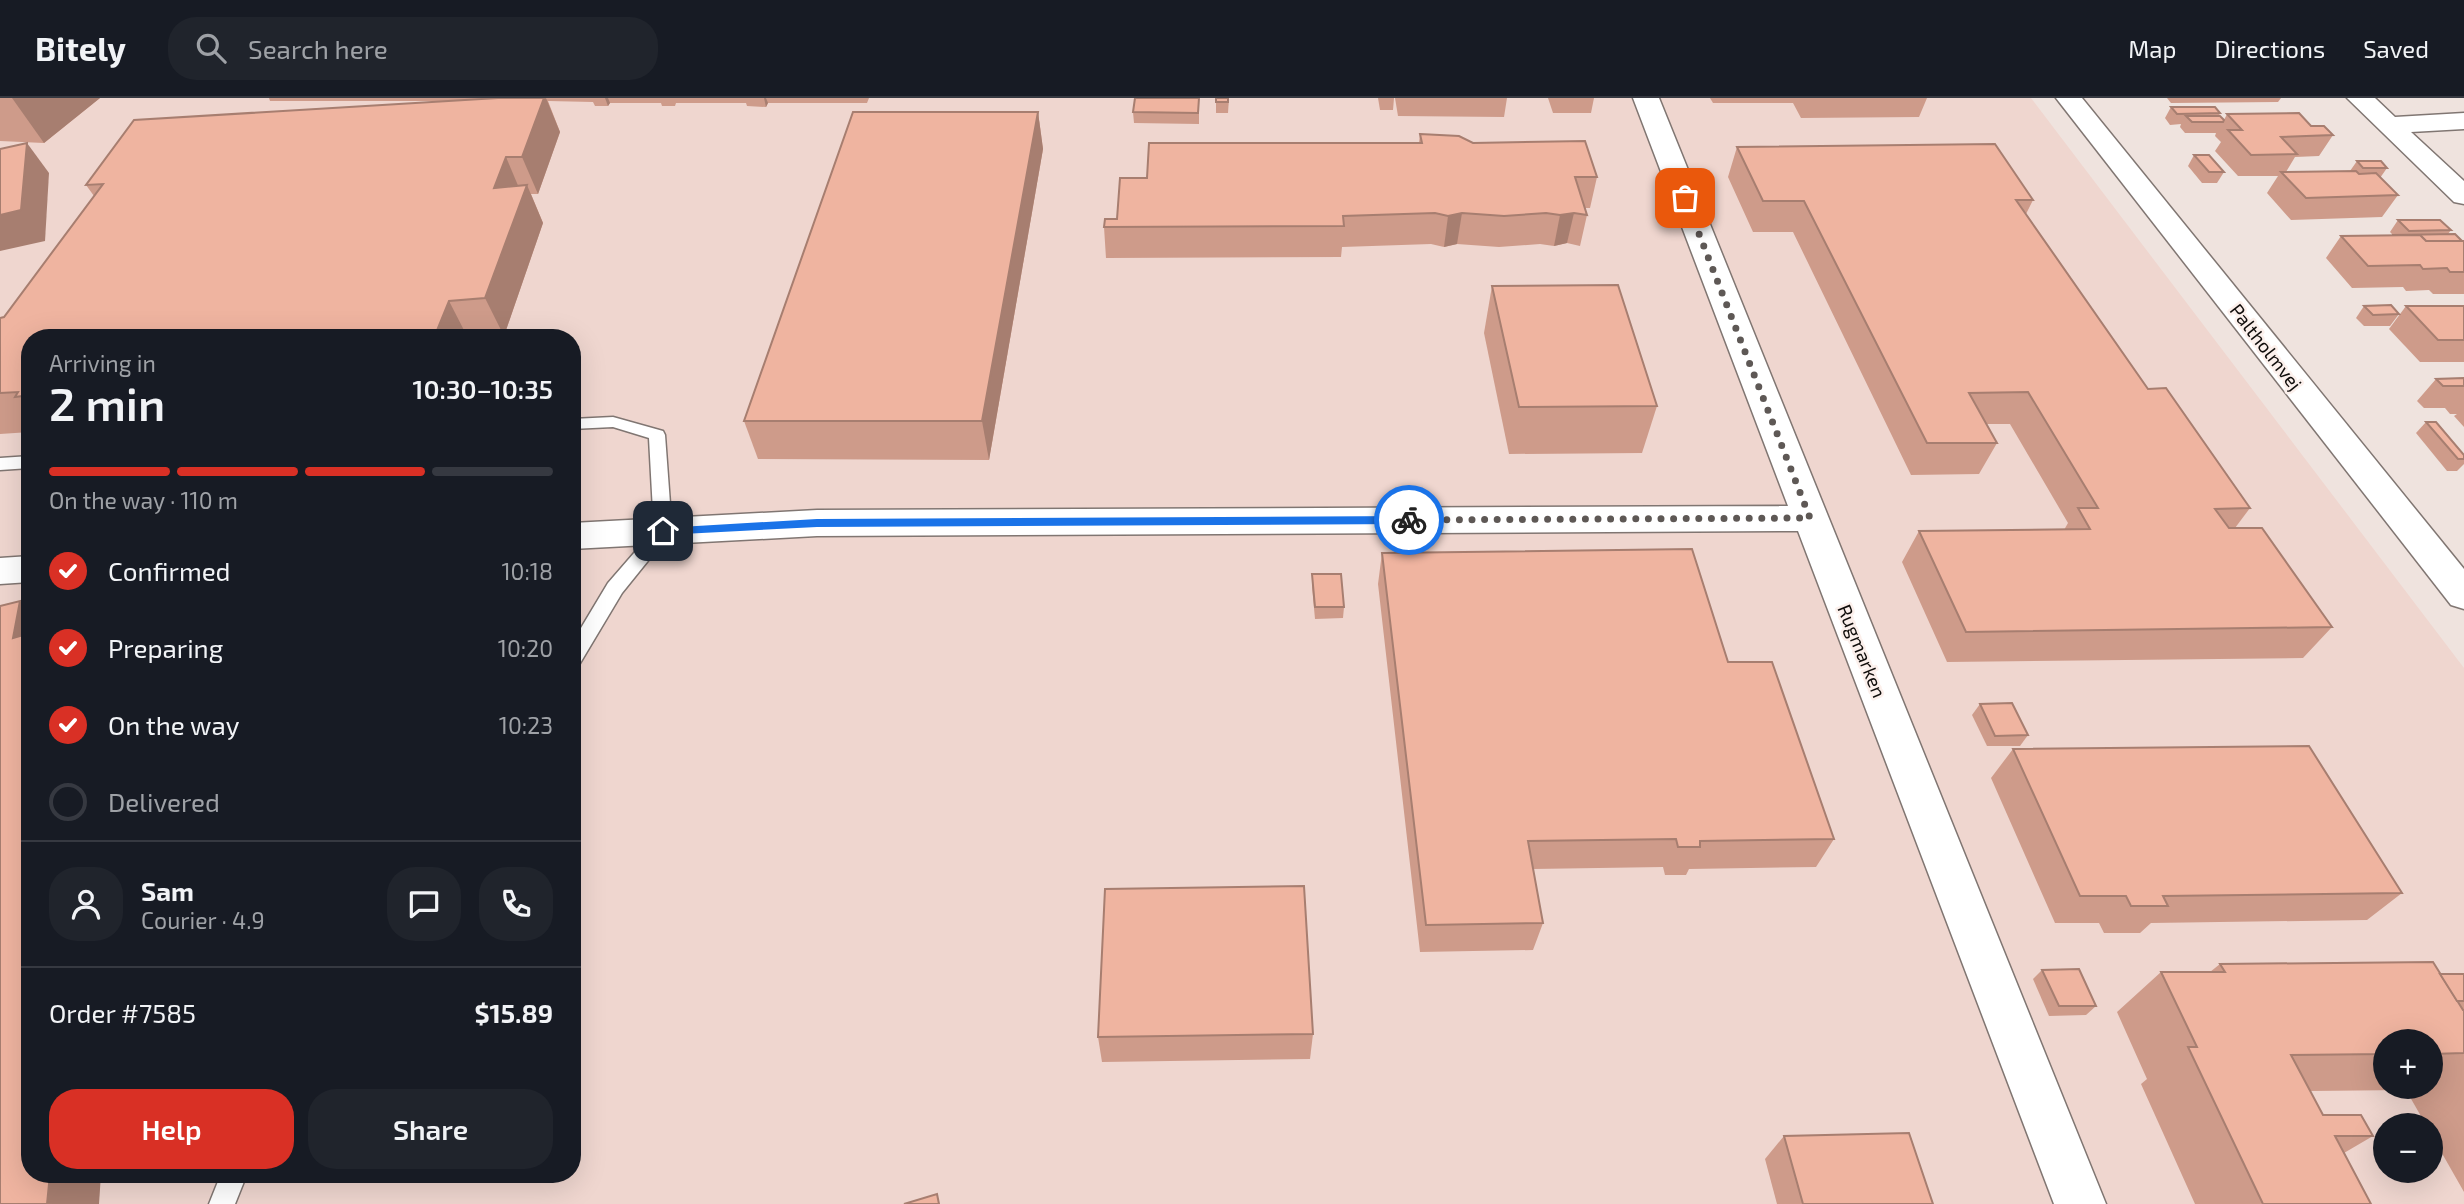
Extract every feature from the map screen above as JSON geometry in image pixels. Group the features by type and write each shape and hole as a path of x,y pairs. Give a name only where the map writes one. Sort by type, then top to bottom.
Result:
{"street":[{"name":"Rugmarken","path":"1646,98 2080,1204"},
{"name":"Paltholmvej","path":"2069,98 2464,595"},
{"path":"2360,98 2464,196"},
{"path":"2388,125 2464,121"},
{"path":"581,536 817,523 1810,518"},
{"path":"0,571 21,570"}],"lane":[{"path":"581,424 612,422 657,435 663,531 615,589 581,645"},
{"path":"0,464 21,463"},
{"path":"222,1204 230,1183"}],"shaded area":[{"path":"0,98 2031,98 2464,668 2464,1204 0,1204"}],"building":[{"path":"498,98 544,98 522,157 506,157 494,188 527,185 485,298 449,301 438,329 21,329 21,396 15,397 18,392 0,393 0,318 4,317 103,184 86,185 134,120"},
{"path":"1135,98 1199,98 1198,113 1133,112"},
{"path":"1216,98 1228,98 1228,102 1216,102"},
{"path":"2171,107 2215,107 2220,113 2177,114"},
{"path":"853,112 1038,112 982,421 744,421"},
{"path":"2299,113 2311,126 2324,126 2333,135 2281,137 2297,154 2251,155 2228,130 2242,130 2227,114"},
{"path":"2186,116 2220,116 2224,120 2192,122"},
{"path":"1420,134 1459,136 1473,143 1585,141 1597,177 1575,177 1587,215 1546,213 1504,216 1462,213 1448,216 1435,213 1343,216 1344,226 1104,227 1105,219 1117,219 1120,178 1147,178 1149,143 1422,143"},
{"path":"27,143 21,210 0,215 0,149"},
{"path":"1995,144 2033,200 2016,200 2148,389 2166,388 2250,508 2215,509 2229,528 2262,528 2332,627 1966,632 1919,531 2090,529 2078,508 2098,508 2028,392 1969,393 1997,443 1927,443 1804,201 1763,201 1737,147"},
{"path":"2194,155 2209,155 2224,172 2209,172"},
{"path":"2357,161 2381,161 2387,168 2363,168"},
{"path":"2356,171 2359,174 2376,173 2398,195 2306,198 2281,172"},
{"path":"2398,220 2440,220 2451,230 2409,231"},
{"path":"2455,234 2462,241 2426,241 2420,235 2392,235"},
{"path":"2420,235 2426,241 2464,241 2464,272 2450,272 2447,268 2423,269 2420,265 2368,266 2341,236"},
{"path":"1618,285 1657,406 1519,407 1492,286"},
{"path":"2391,305 2399,314 2373,315 2364,306"},
{"path":"2406,306 2464,306 2464,340 2438,340"},
{"path":"2464,378 2464,386 2443,386 2436,379"},
{"path":"2426,422 2436,422 2464,455 2464,459 2458,459"},
{"path":"1692,549 1728,662 1772,662 1834,839 1700,841 1700,847 1678,847 1676,839 1528,841 1543,923 1426,925 1382,553"},
{"path":"1312,574 1341,574 1344,607 1315,607"},
{"path":"20,601 13,638 21,636 21,1183 49,1183 47,1204 0,1204 0,606"},
{"path":"2012,703 2028,735 1995,736 1980,704"},
{"path":"2309,746 2402,893 2163,896 2168,906 2131,906 2126,896 2080,896 2013,749"},
{"path":"1304,886 1313,1034 1098,1037 1105,889"},
{"path":"2433,962 2464,1010 2464,1053 2443,1054 2443,1029 2373,1029 2373,1054 2291,1055 2323,1115 2361,1115 2373,1136 2335,1136 2371,1204 2263,1204 2188,1047 2197,1047 2161,972 2225,972 2220,964"},
{"path":"2079,969 2096,1006 2059,1006 2042,970"},
{"path":"2440,974 2464,974 2464,1001 2457,1001"},
{"path":"1909,1133 1933,1204 1803,1204 1784,1136"},
{"path":"937,1194 939,1204 904,1204"}],"way so far":[{"path":"1409,520 1810,518 1685,198"}],"route":[{"path":"663,531 817,523 1409,520"}]}
